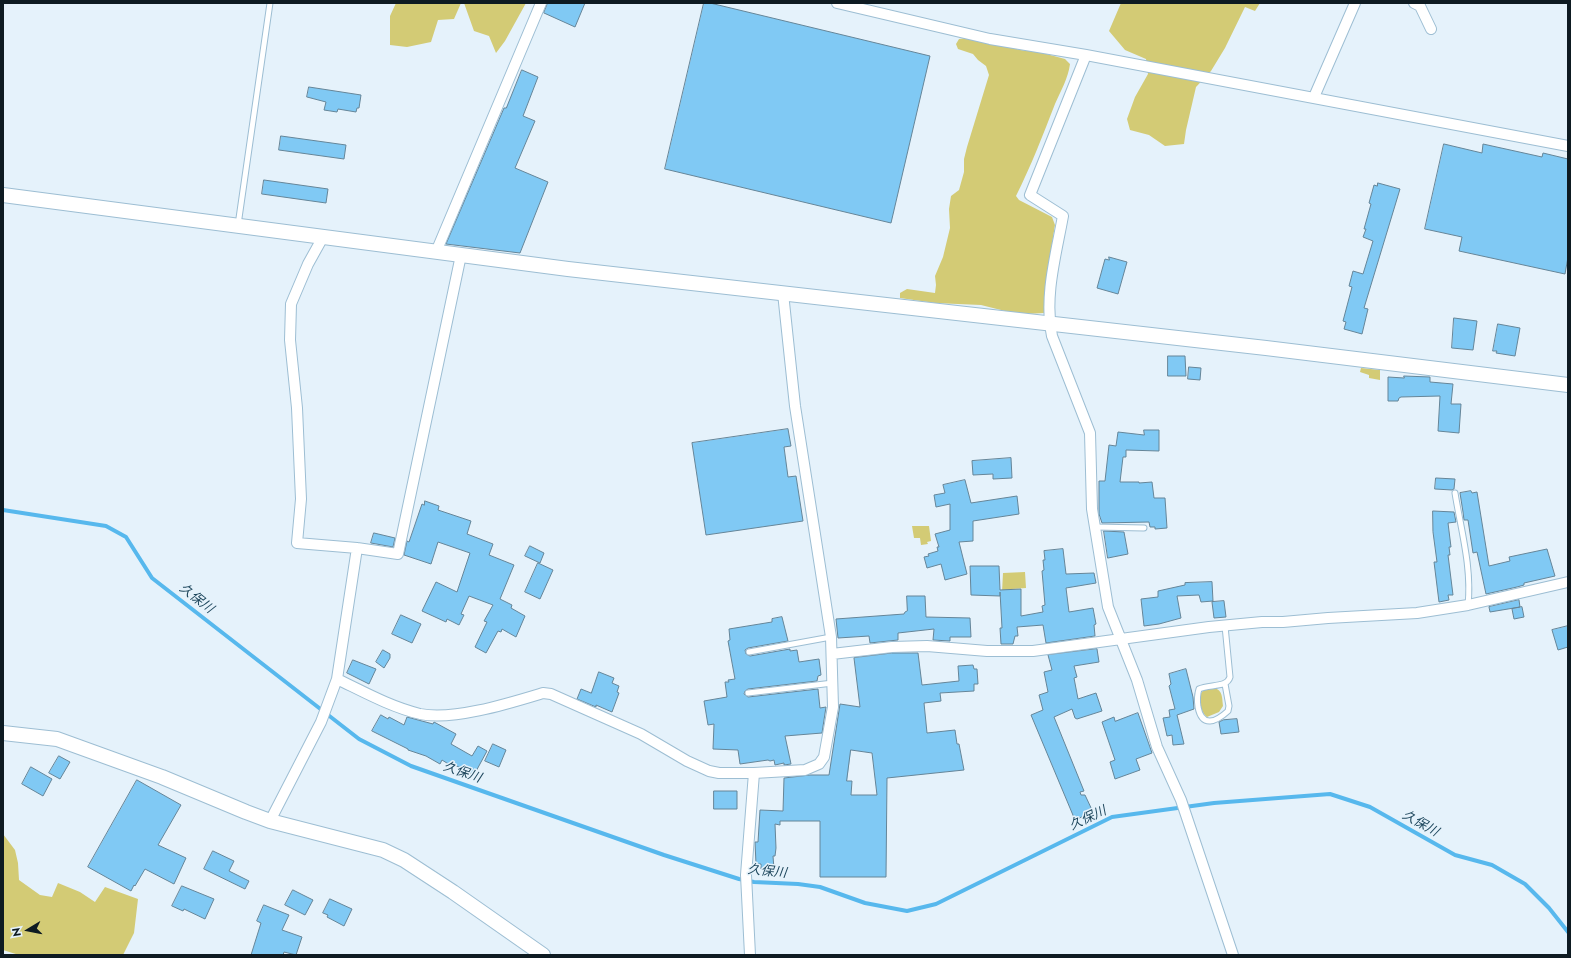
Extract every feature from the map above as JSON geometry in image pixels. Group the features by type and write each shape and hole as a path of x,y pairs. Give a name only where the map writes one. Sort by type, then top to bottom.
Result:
{"street":[{"path":"436,252 541,3"},
{"path":"837,3 990,39 1314,97 1568,146"},
{"path":"1314,97 1355,3"},
{"path":"1414,3 1420,6 1431,29"},
{"path":"1086,55 1030,195 1063,216 1054,262 1048,309 1049,323 1052,336 1090,433 1092,508 1108,607 1137,680 1157,747 1181,800 1185,816 1233,955"},
{"path":"3,195 436,252 783,294 1266,348 1568,385"},
{"path":"323,237 308,264 291,304 290,340 296,408 301,499 297,543 357,548 398,554 461,255"},
{"path":"337,679 404,709 421,714 458,715 543,693 551,694 641,734 700,768 719,773 754,773 805,770 819,764 826,750 832,708 833,683 831,637 795,406 783,294"},
{"path":"270,821 321,722 337,679 357,548"},
{"path":"832,654 892,647 927,646 987,652 1034,651 1086,643 1262,622 1283,622 1417,613 1468,604 1568,582"},
{"path":"3,733 56,739 162,777 270,821 383,850 397,856 453,892 543,955"},
{"path":"750,955 746,875 754,773"}],"lane":[{"path":"238,226 270,3"},
{"path":"1455,493 1468,573 1468,604"},
{"path":"1095,527 1144,528"},
{"path":"1225,626 1230,677 1229,681 1225,684 1199,689 1197,700 1201,717 1204,721 1209,721 1228,711 1229,706 1225,684"},
{"path":"750,652 831,637"},
{"path":"748,693 833,683"}],"shaded area":[{"path":"396,3 461,3 454,19 438,20 431,42 407,47 390,45 390,16"},
{"path":"464,3 526,3 505,41 496,53 489,36 474,31"},
{"path":"1121,3 1260,3 1255,11 1245,7 1225,48 1211,71 1196,87 1184,144 1165,146 1149,135 1130,130 1127,119 1135,97 1148,74 1146,59 1125,50 1109,31"},
{"path":"967,38 990,41 1020,50 1039,52 1065,59 1070,64 1068,75 1032,162 1016,196 1019,200 1052,217 1055,225 1048,269 1044,313 1026,314 981,305 935,303 900,298 900,293 907,289 935,293 935,276 943,257 950,228 949,209 951,196 959,190 964,172 964,159 967,147 989,75 986,66 973,54 958,49 956,44 959,39"},
{"path":"1361,368 1380,370 1380,380 1369,378 1369,375 1360,372"},
{"path":"912,526 929,526 931,541 927,542 928,544 921,545 920,538 914,538"},
{"path":"1025,572 1026,588 1012,589 1012,592 1002,592 1003,573"},
{"path":"1214,688 1221,692 1223,706 1219,712 1207,717 1201,708 1200,696 1204,690"},
{"path":"3,834 15,850 18,863 19,880 40,895 52,897 58,883 80,892 95,902 105,887 138,899 134,933 123,955 19,955 3,950"}],"building":[{"path":"548,3 585,3 575,27 544,13"},
{"path":"704,3 710,3 930,56 891,223 665,169"},
{"path":"522,70 538,77 523,116 535,121 515,168 548,182 520,253 446,244 504,108 506,108"},
{"path":"309,87 361,95 359,108 357,108 356,112 338,109 337,112 324,110 326,102 307,97"},
{"path":"281,136 346,145 344,159 279,150"},
{"path":"1444,144 1482,153 1483,144 1542,157 1543,153 1568,159 1568,257 1565,274 1459,251 1462,237 1425,229"},
{"path":"264,180 328,189 326,203 262,194"},
{"path":"1378,183 1400,189 1364,308 1368,309 1362,334 1344,329 1346,322 1343,321 1352,287 1349,286 1353,271 1363,274 1373,241 1363,237 1366,229 1364,229 1371,204 1369,203 1374,185 1377,186"},
{"path":"1109,257 1127,262 1118,294 1097,288 1105,259 1109,260"},
{"path":"1454,318 1477,321 1473,350 1452,348"},
{"path":"1498,324 1520,328 1515,356 1496,353 1497,351 1493,351"},
{"path":"1168,356 1185,356 1186,376 1168,376"},
{"path":"1189,367 1201,368 1200,380 1188,379"},
{"path":"1404,376 1430,377 1430,382 1453,384 1451,404 1461,404 1459,433 1438,431 1440,396 1401,397 1398,401 1388,401 1388,377 1404,378"},
{"path":"788,429 791,446 784,447 788,477 796,476 803,521 706,535 692,443"},
{"path":"1144,430 1159,430 1159,451 1126,450 1126,457 1123,457 1120,482 1152,482 1154,498 1165,498 1167,528 1155,529 1155,527 1150,527 1149,522 1102,523 1099,514 1099,481 1105,481 1109,445 1116,446 1118,432 1144,435"},
{"path":"1011,458 1012,478 993,479 993,474 973,475 972,461"},
{"path":"1436,478 1455,479 1454,489 1435,489"},
{"path":"965,480 971,503 1017,496 1019,514 973,521 973,541 959,542 967,574 945,580 941,564 927,568 924,557 938,551 937,547 939,547 935,534 950,530 950,504 936,507 934,495 945,493 943,485"},
{"path":"1471,491 1472,493 1477,492 1489,566 1510,561 1509,557 1547,549 1555,576 1486,594 1477,552 1473,553 1468,520 1464,520 1460,493"},
{"path":"425,501 439,506 438,510 471,521 467,534 493,544 489,555 514,565 500,599 512,605 511,608 525,616 516,637 502,629 501,632 498,631 486,653 475,647 487,622 484,621 493,605 469,596 461,614 464,615 459,625 447,619 446,622 422,611 436,582 457,592 470,553 438,542 431,564 404,555 407,541 409,542 422,504 424,505"},
{"path":"1433,511 1454,512 1456,522 1448,523 1451,547 1449,547 1450,555 1448,555 1453,595 1448,595 1449,600 1439,602 1434,562 1437,562 1433,532"},
{"path":"1104,531 1124,532 1128,554 1108,558"},
{"path":"374,533 395,538 393,547 371,543"},
{"path":"530,546 544,553 540,563 525,556"},
{"path":"1063,549 1066,574 1094,573 1096,583 1066,588 1069,612 1093,608 1096,624 1094,625 1095,636 1046,643 1043,625 1017,627 1018,636 1015,636 1013,644 1001,644 1000,628 1002,628 1000,592 1000,596 971,595 970,566 999,566 1000,590 1021,589 1021,616 1043,612 1042,606 1045,605 1042,571 1044,570 1043,560 1045,560 1044,551"},
{"path":"538,563 553,570 540,599 525,592"},
{"path":"1212,582 1213,601 1201,602 1199,595 1177,596 1181,618 1159,624 1144,626 1141,599 1158,597 1158,591 1185,585 1185,583"},
{"path":"907,596 925,596 926,617 970,618 971,637 950,637 950,641 933,640 934,629 898,633 898,640 870,643 869,636 838,638 836,619 904,614 907,611"},
{"path":"1519,600 1520,607 1490,612 1489,607"},
{"path":"1224,601 1226,617 1214,618 1212,602"},
{"path":"1522,607 1524,617 1514,619 1512,609"},
{"path":"401,615 421,624 412,643 392,634"},
{"path":"782,617 788,641 748,648 745,650 746,654 750,656 790,649 790,651 797,650 799,662 819,659 821,675 818,676 817,681 748,689 744,694 748,697 818,689 820,708 826,707 822,733 785,736 791,764 784,765 784,763 775,765 774,760 768,760 740,764 738,750 713,749 714,724 708,725 704,701 727,697 725,682 735,679 728,641 730,640 729,629 772,622 772,619"},
{"path":"1568,626 1568,647 1558,650 1552,630"},
{"path":"1097,649 1099,662 1074,666 1077,677 1074,678 1078,699 1096,693 1102,711 1077,719 1075,718 1072,709 1054,717 1084,791 1080,792 1081,795 1085,795 1093,812 1075,820 1031,715 1043,710 1039,695 1048,692 1044,672 1052,670 1048,655"},
{"path":"383,650 390,654 390,658 384,668 376,662"},
{"path":"892,653 918,653 922,685 959,681 958,666 973,665 974,669 977,669 978,684 974,684 974,691 940,693 941,701 924,703 927,733 955,730 964,770 887,778 886,877 820,877 820,821 780,821 780,825 775,824 776,848 775,856 773,856 774,869 761,869 761,864 756,864 755,842 758,842 760,810 783,811 784,778 810,775 829,775 840,704 860,707 854,658","holes":["851,750 872,753 877,795 851,795 852,781 847,781"]},
{"path":"353,660 376,669 369,684 347,673"},
{"path":"1186,669 1193,697 1194,709 1177,715 1184,744 1173,745 1172,735 1167,736 1163,718 1170,717 1169,710 1175,709 1169,686 1171,684 1169,674"},
{"path":"599,672 614,678 612,683 619,686 617,692 619,693 612,712 577,699 581,689 591,693"},
{"path":"1138,713 1152,753 1136,759 1140,770 1115,779 1110,762 1115,760 1102,722 1114,717 1115,721"},
{"path":"381,715 388,719 389,717 404,725 407,717 433,724 434,722 456,734 451,744 472,756 478,746 487,751 474,775 442,760 440,764 426,756 408,750 372,731"},
{"path":"1237,719 1239,732 1221,734 1219,722 1223,720"},
{"path":"493,744 506,750 499,767 485,761"},
{"path":"59,756 70,762 60,779 49,773"},
{"path":"31,767 52,779 43,796 22,784"},
{"path":"137,780 181,805 158,845 186,858 174,884 145,869 131,891 88,867"},
{"path":"714,791 737,791 737,809 714,809"},
{"path":"213,851 234,861 229,871 249,881 245,889 204,869"},
{"path":"182,886 214,899 205,919 184,909 183,911 172,906"},
{"path":"293,890 313,900 305,915 285,905"},
{"path":"330,899 352,909 344,926 327,917 328,915 323,913"},
{"path":"264,905 289,915 282,930 302,937 296,955 284,952 283,955 251,955 261,923 257,921"}],"waterway":[{"name":"久保川","path":"3,510 106,526 126,537 152,578 359,739 411,766 664,855 739,879 754,882 798,884 820,887 865,903 907,911 936,904 1112,817 1214,803 1330,794 1370,807 1455,855 1492,865 1525,884 1549,908 1568,932"}]}
